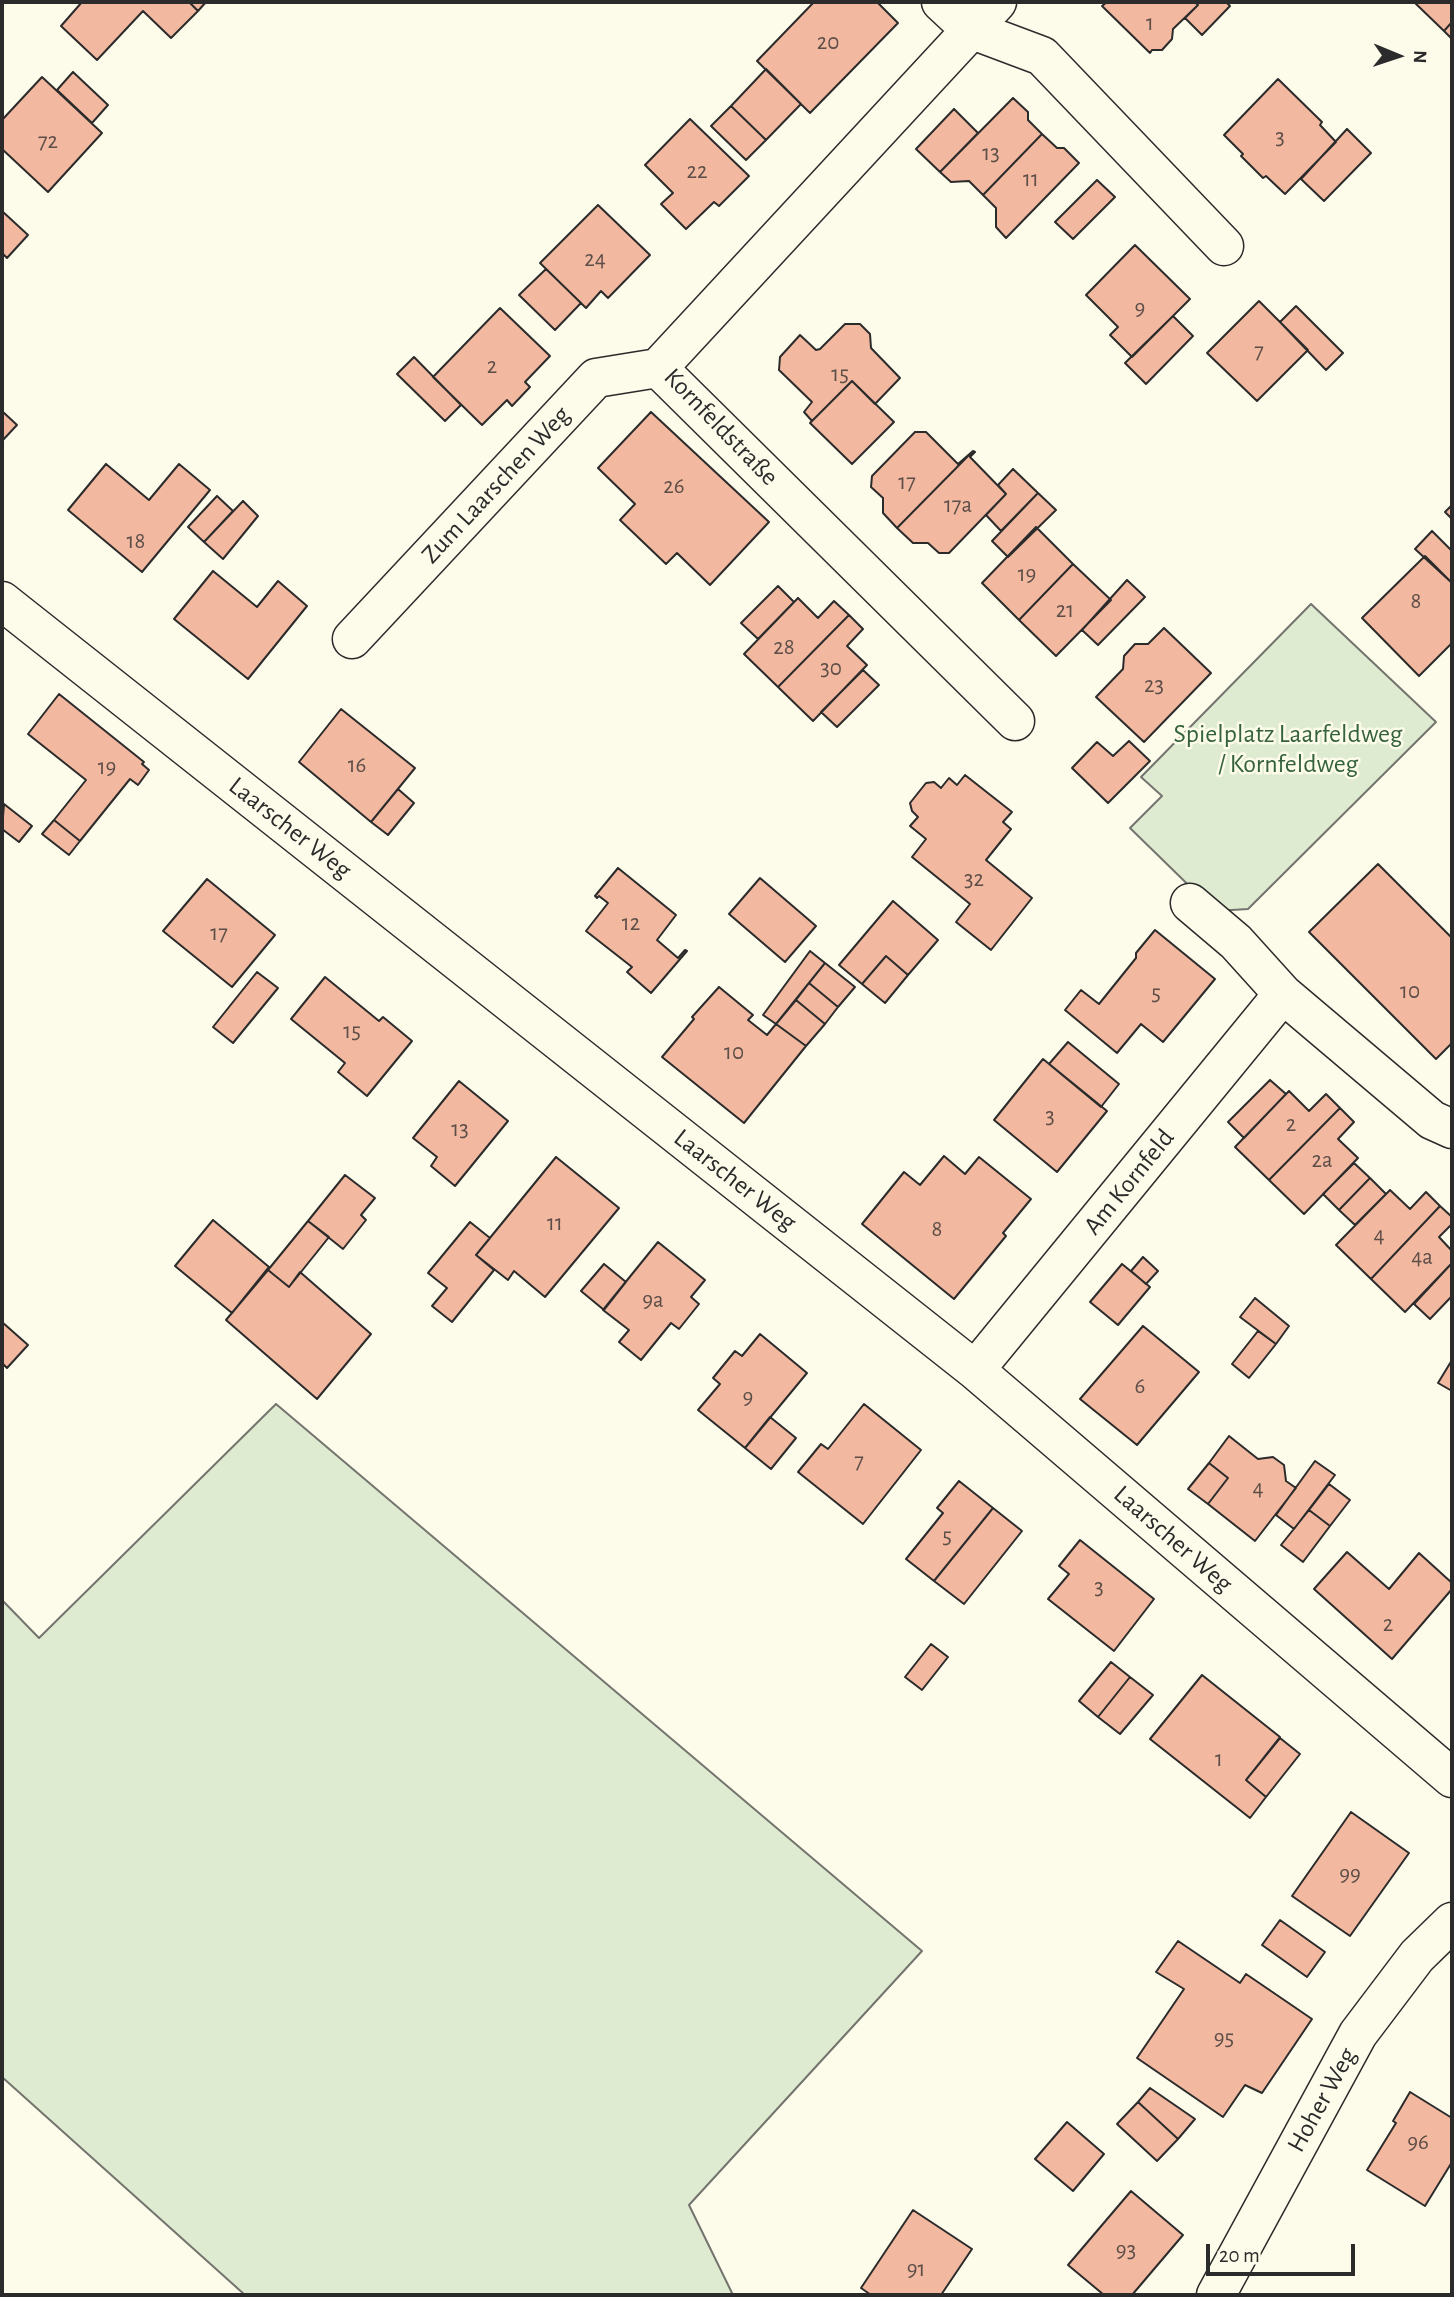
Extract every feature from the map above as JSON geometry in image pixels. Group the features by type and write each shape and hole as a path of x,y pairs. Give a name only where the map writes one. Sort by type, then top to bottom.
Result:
{"street":[{"path":"941,2 970,29 1042,57 1224,246"},
{"name":"Kornfeldstraße","path":"997,2 658,368 1015,721"},
{"name":"Zum Laarschen Weg","path":"352,639 596,378 658,368"},
{"name":"Laarscher Weg","path":"2,601 975,1370 1452,1778"},
{"path":"1190,903 1236,942 1283,994 1432,1120 1452,1129"},
{"name":"Am Kornfeld","path":"975,1370 1283,994"},
{"name":"Hoher Weg","path":"1216,2295 1358,2034 1417,1956 1452,1922"}],"green space":[{"name":"Spielplatz Laarfeldweg / Kornfeldweg","path":"1311,604 1436,722 1248,909 1215,911 1130,828 1162,796 1141,777"},
{"path":"276,1404 922,1951 689,2205 733,2295 245,2295 2,2077 2,1600 39,1638"}],"building":[{"path":"82,2 189,2 198,11 171,38 143,11 97,60 61,26"},
{"path":"189,2 206,2 198,11"},
{"path":"814,2 877,2 898,23 810,113 757,61"},
{"path":"1107,2 1195,2 1198,5 1173,29 1172,39 1162,50 1152,50 1150,53 1102,6"},
{"path":"1195,2 1226,2 1230,6 1202,35 1185,18 1198,5"},
{"path":"1414,2 1452,2 1452,22 1444,31"},
{"path":"1452,22 1452,39 1444,31"},
{"path":"766,69 801,104 766,140 731,106"},
{"path":"73,72 108,105 92,123 57,90"},
{"path":"42,77 102,133 48,192 2,149 2,120"},
{"path":"1278,79 1322,122 1320,125 1336,142 1285,194 1266,176 1263,178 1224,135"},
{"path":"1013,98 1028,112 1028,120 1042,134 983,195 969,181 951,182 940,172"},
{"path":"731,106 766,140 746,160 711,126"},
{"path":"954,109 978,133 940,172 916,149"},
{"path":"690,119 749,176 719,206 714,202 686,229 661,204 673,193 645,165"},
{"path":"1347,129 1371,153 1324,201 1301,179"},
{"path":"1042,134 1057,148 1064,148 1079,163 1006,238 996,227 996,208 983,195"},
{"path":"1097,180 1115,197 1073,239 1055,222"},
{"path":"598,205 650,255 608,298 601,291 586,308 540,263"},
{"path":"2,211 28,235 7,258 2,253"},
{"path":"1135,245 1190,299 1132,357 1110,335 1118,327 1086,295"},
{"path":"546,269 581,303 555,330 519,295"},
{"path":"1259,301 1308,350 1257,401 1207,353"},
{"path":"1296,306 1343,353 1326,370 1280,322"},
{"path":"500,308 550,356 525,382 530,387 512,406 507,400 482,425 433,377"},
{"path":"1173,316 1193,336 1146,384 1125,363"},
{"path":"845,324 860,324 870,334 871,348 900,378 875,404 852,381 812,421 804,412 812,402 779,370 780,357 800,335 816,350 820,349"},
{"path":"414,357 461,405 445,421 397,374"},
{"path":"852,381 894,422 852,464 810,423"},
{"path":"2,411 17,425 2,441"},
{"path":"651,412 769,522 710,585 677,553 666,564 620,520 635,504 598,468"},
{"path":"915,432 926,432 958,464 973,451 897,528 883,513 883,498 871,487 872,476"},
{"path":"973,451 975,452 970,457 1006,494 949,553 939,553 928,543 913,543 897,528"},
{"path":"106,464 149,500 179,464 210,490 142,572 68,510"},
{"path":"1013,469 1038,493 1001,531 986,515 1006,494 998,485"},
{"path":"1038,493 1056,510 1008,557 992,541"},
{"path":"217,496 233,511 204,542 188,527"},
{"path":"243,501 258,516 223,559 204,542"},
{"path":"1452,505 1452,519 1445,512"},
{"path":"1036,527 1073,564 1019,620 982,583"},
{"path":"1432,531 1452,551 1452,583 1415,549"},
{"path":"1425,556 1452,583 1452,643 1419,676 1362,618"},
{"path":"1073,564 1111,600 1056,656 1019,620"},
{"path":"213,571 257,607 278,581 307,606 248,679 174,619"},
{"path":"1127,580 1145,597 1098,645 1082,630"},
{"path":"778,586 794,602 758,639 741,623"},
{"path":"798,598 818,618 834,601 849,615 778,687 744,654"},
{"path":"849,615 863,629 847,646 867,665 813,721 778,687"},
{"path":"1164,628 1211,673 1144,742 1096,697 1123,669 1124,656 1135,644 1148,644"},
{"path":"863,670 879,685 837,727 821,712"},
{"path":"59,694 144,762 142,764 149,770 138,785 130,779 80,841 54,820 86,780 28,734"},
{"path":"341,709 415,768 371,822 299,762"},
{"path":"1129,741 1150,761 1108,803 1072,768 1097,742 1113,756"},
{"path":"965,775 1012,812 1003,822 1011,829 986,860 1032,898 991,950 956,922 970,904 912,857 926,839 910,826 918,817 912,811 910,803 926,783 934,782 941,788 949,778 957,785"},
{"path":"398,789 414,803 388,835 371,822"},
{"path":"4,804 32,826 19,842 2,829"},
{"path":"54,820 80,841 69,855 42,834"},
{"path":"1378,864 1452,938 1452,1043 1436,1059 1309,932"},
{"path":"618,868 676,915 657,940 678,958 687,951 651,993 627,972 632,967 586,931 608,903 595,896"},
{"path":"760,878 816,926 785,962 729,914"},
{"path":"207,879 275,935 232,987 163,931"},
{"path":"893,901 938,940 908,975 886,956 862,984 839,965"},
{"path":"1155,930 1215,979 1163,1042 1141,1024 1117,1053 1065,1010 1081,990 1099,1004"},
{"path":"810,951 825,963 776,1024 763,1015"},
{"path":"886,956 908,975 885,1003 862,984"},
{"path":"825,963 855,987 838,1007 809,983"},
{"path":"257,972 278,988 233,1043 213,1027"},
{"path":"325,977 379,1021 383,1017 412,1041 367,1096 338,1072 345,1063 291,1019"},
{"path":"809,983 838,1007 825,1024 796,1000"},
{"path":"719,987 753,1015 748,1020 767,1035 776,1024 806,1046 744,1123 662,1057"},
{"path":"796,1000 825,1024 806,1046 776,1024"},
{"path":"1068,1042 1119,1084 1101,1107 1049,1064"},
{"path":"1043,1059 1107,1111 1057,1172 994,1120"},
{"path":"1270,1080 1286,1094 1244,1138 1228,1122"},
{"path":"459,1081 508,1121 455,1186 431,1166 437,1157 413,1138"},
{"path":"1289,1091 1309,1111 1326,1094 1340,1108 1269,1180 1235,1147"},
{"path":"1340,1108 1354,1122 1338,1139 1358,1158 1304,1214 1269,1180"},
{"path":"944,1156 965,1174 979,1157 1031,1199 1003,1233 1006,1236 954,1299 862,1224 904,1172 920,1185"},
{"path":"556,1157 619,1208 545,1297 514,1271 508,1280 476,1255"},
{"path":"1354,1163 1370,1178 1339,1210 1323,1194"},
{"path":"345,1175 375,1198 361,1215 366,1220 343,1249 308,1221"},
{"path":"1370,1178 1386,1194 1355,1225 1339,1210"},
{"path":"1390,1190 1410,1209 1426,1192 1440,1206 1371,1279 1336,1245"},
{"path":"1440,1206 1452,1217 1452,1224 1439,1237 1452,1251 1452,1263 1405,1312 1371,1279"},
{"path":"213,1220 269,1267 232,1313 175,1266"},
{"path":"308,1221 329,1237 289,1287 268,1270"},
{"path":"470,1222 490,1238 476,1255 494,1270 452,1322 432,1306 447,1288 428,1273"},
{"path":"658,1242 705,1280 691,1297 699,1304 679,1329 671,1323 641,1360 619,1342 629,1330 603,1310"},
{"path":"1143,1257 1158,1271 1146,1284 1131,1271"},
{"path":"1452,1263 1452,1296 1430,1319 1414,1304"},
{"path":"604,1264 626,1282 604,1310 581,1291"},
{"path":"1122,1264 1150,1287 1118,1325 1090,1302"},
{"path":"268,1270 289,1287 300,1272 371,1334 317,1399 226,1320"},
{"path":"1255,1298 1289,1326 1276,1344 1240,1317"},
{"path":"2,1322 28,1345 7,1368 2,1363"},
{"path":"1143,1326 1199,1372 1137,1445 1080,1399"},
{"path":"1258,1331 1276,1344 1249,1378 1232,1364"},
{"path":"760,1334 807,1373 745,1448 698,1410 720,1384 713,1378 735,1351 742,1356"},
{"path":"1452,1360 1452,1391 1438,1383"},
{"path":"864,1404 921,1450 863,1524 798,1472 821,1444 828,1449"},
{"path":"770,1417 796,1438 771,1469 745,1448"},
{"path":"1229,1436 1258,1459 1273,1457 1284,1465 1286,1481 1296,1488 1255,1541 1208,1504 1228,1478 1209,1463"},
{"path":"1315,1461 1335,1475 1294,1529 1276,1515"},
{"path":"1209,1463 1228,1478 1208,1504 1188,1489"},
{"path":"959,1481 993,1508 934,1581 906,1559 943,1513 937,1508"},
{"path":"1329,1484 1350,1500 1330,1526 1309,1510"},
{"path":"993,1508 1022,1531 964,1604 934,1581"},
{"path":"1309,1510 1330,1526 1303,1562 1281,1545"},
{"path":"1080,1540 1154,1599 1114,1651 1048,1599 1069,1574 1059,1566"},
{"path":"1347,1552 1389,1589 1419,1553 1452,1583 1452,1589 1392,1659 1314,1589"},
{"path":"931,1644 948,1657 922,1690 905,1677"},
{"path":"1111,1662 1130,1677 1098,1717 1079,1701"},
{"path":"1202,1675 1280,1737 1246,1780 1266,1797 1250,1818 1150,1739"},
{"path":"1130,1677 1153,1695 1120,1734 1098,1717"},
{"path":"1280,1738 1300,1754 1266,1797 1246,1780"},
{"path":"1351,1812 1409,1853 1350,1936 1292,1896"},
{"path":"1280,1920 1325,1952 1307,1977 1262,1945"},
{"path":"1178,1941 1240,1983 1246,1974 1312,2019 1262,2093 1245,2085 1223,2117 1137,2058 1184,1989 1156,1972"},
{"path":"1150,2088 1195,2119 1178,2139 1138,2102"},
{"path":"1410,2092 1452,2118 1452,2162 1425,2206 1367,2170 1396,2123 1393,2121"},
{"path":"1138,2102 1178,2139 1157,2161 1117,2124"},
{"path":"1067,2122 1104,2154 1073,2191 1035,2159"},
{"path":"1131,2191 1183,2235 1132,2295 1104,2295 1068,2265"},
{"path":"913,2210 972,2249 941,2295 871,2295 861,2288"}]}
